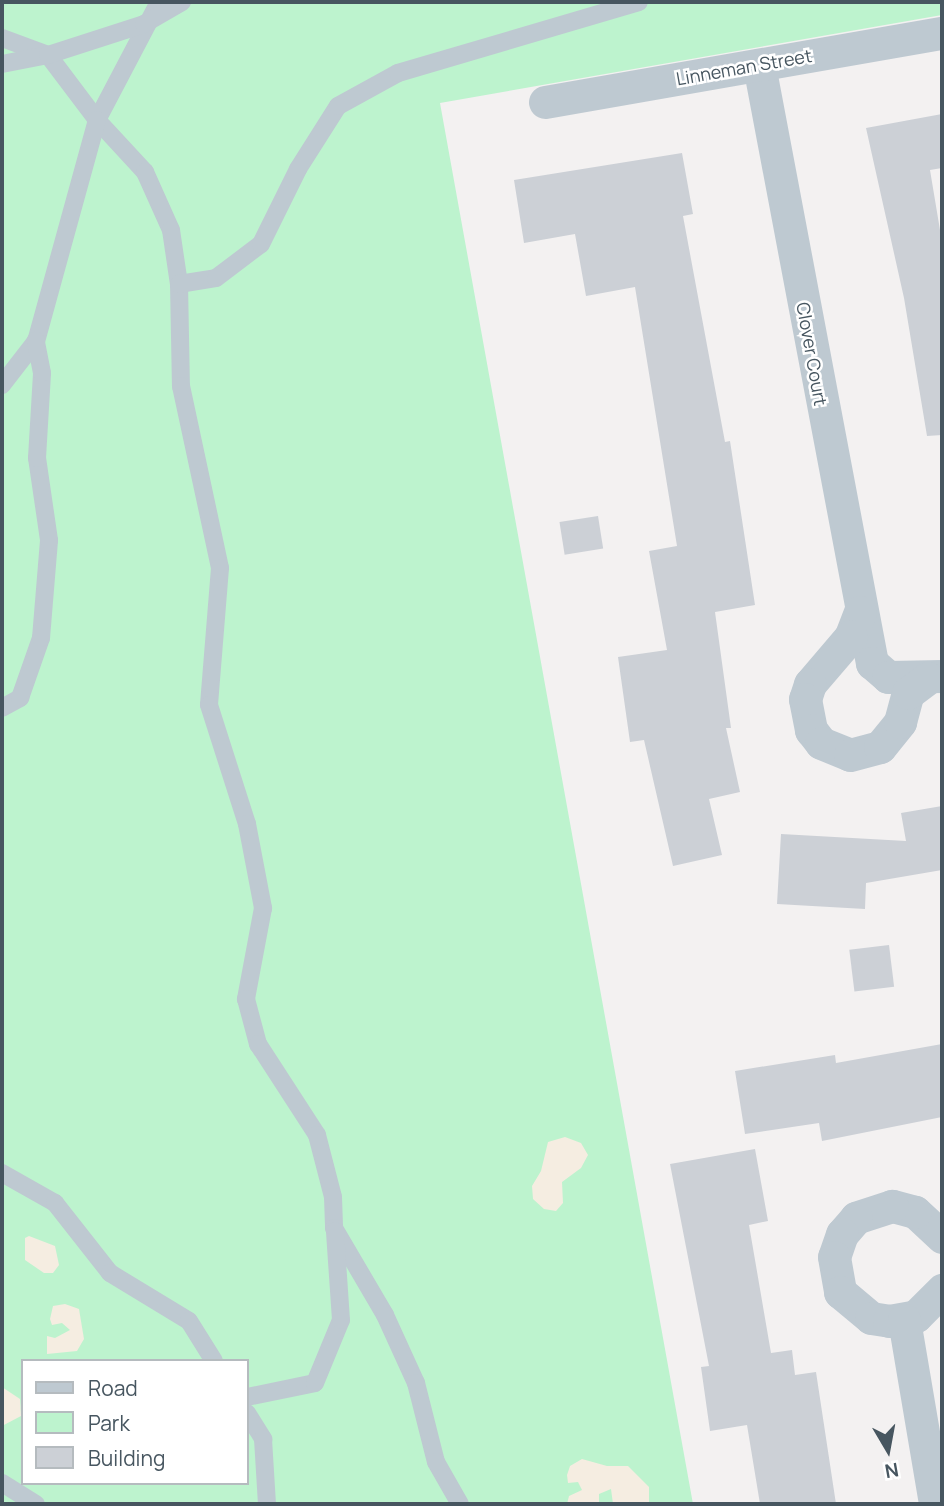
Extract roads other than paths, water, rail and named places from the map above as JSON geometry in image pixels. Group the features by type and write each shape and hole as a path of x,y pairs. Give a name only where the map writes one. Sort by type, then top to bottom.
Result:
{"street":[{"name":"Linneman Street","path":"545,102 942,33"},
{"name":"Clover Court","path":"759,65 866,644 872,663 888,677 935,677"},
{"path":"860,612 851,636 810,684 805,699 810,730 821,743 850,755 880,747 900,722 908,693 935,677"},
{"path":"942,1237 915,1212 892,1206 856,1218 836,1245 834,1272 847,1301 871,1318 904,1320 928,1308 942,1290"},
{"path":"904,1320 935,1504"}],"lane":[{"path":"2,385 36,341 97,120 159,2"},
{"path":"2,64 48,55 150,20 182,2"},
{"path":"180,284 216,278 261,244 298,169 338,106 398,73 639,2"},
{"path":"2,38 48,55 97,120 145,172 171,230 180,284 181,386 220,568 209,705 247,824 263,908 246,999 258,1044 317,1135 333,1196 341,1320 315,1383 248,1397"},
{"path":"2,708 20,698 41,638 50,540 37,457 43,373 36,341"},
{"path":"2,1173 55,1203 110,1273 189,1321 213,1359"},
{"path":"334,1228 390,1326 416,1383 436,1462 460,1504"},
{"path":"248,1415 263,1439 267,1504"},
{"path":"2,1483 36,1504"}]}
